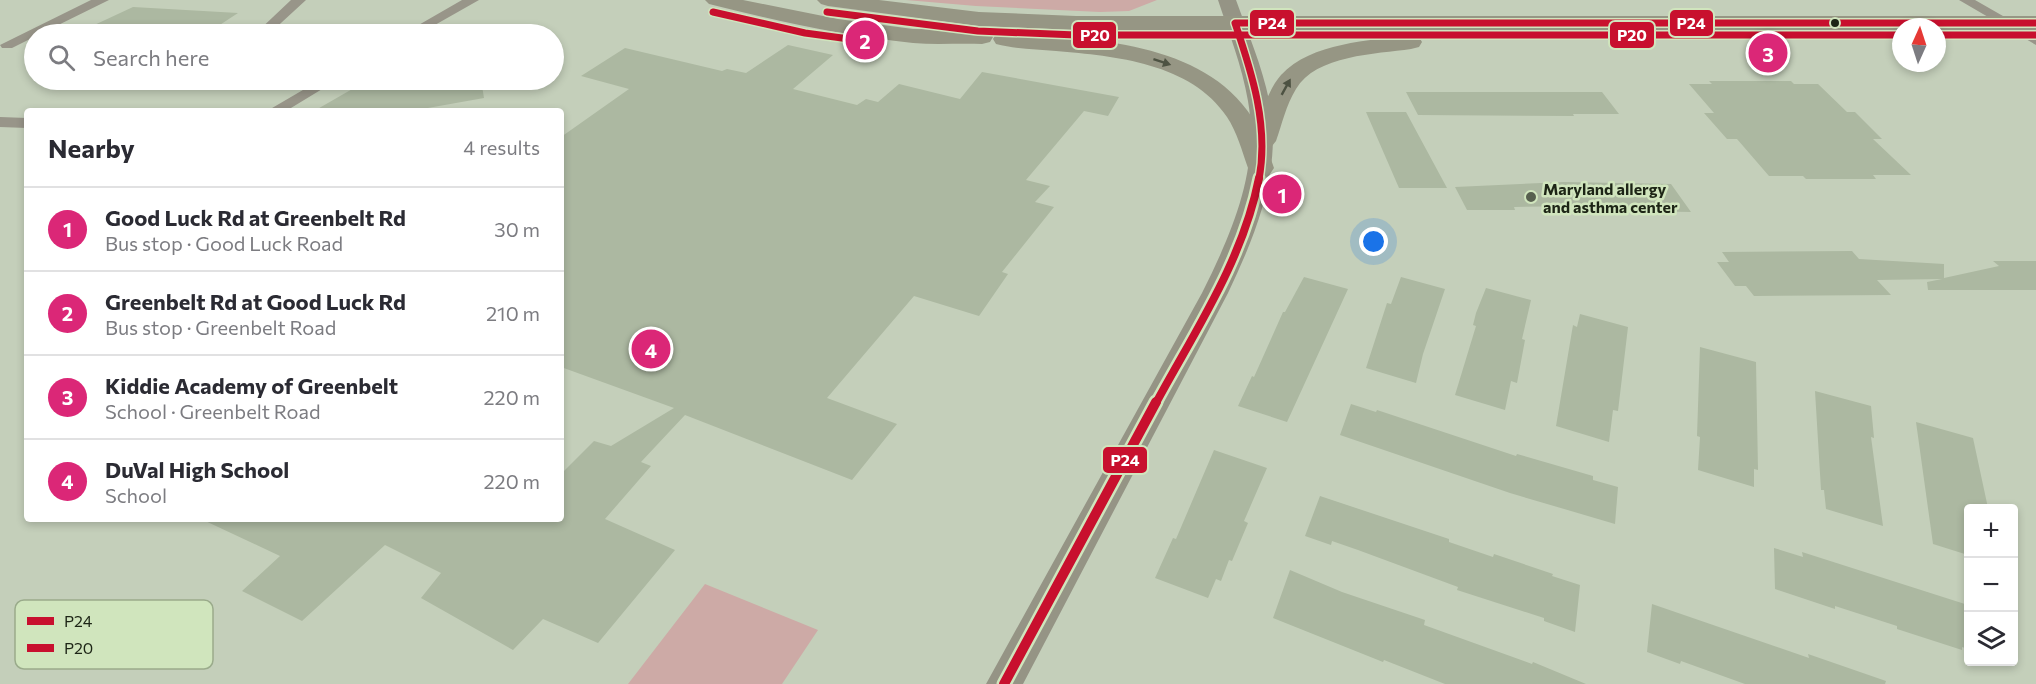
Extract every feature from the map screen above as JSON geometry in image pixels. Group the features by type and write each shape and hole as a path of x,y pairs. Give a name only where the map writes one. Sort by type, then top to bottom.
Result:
{"main road":[{"path":"716,0 808,21 915,36 980,36 1078,41 1238,32 1527,22 2002,23 2035,36"},
{"path":"754,9 776,4 817,0"},
{"path":"828,0 979,19 1411,42 1892,40"},
{"path":"907,10 1076,18 1139,18 1174,10 1185,0"},
{"path":"1227,0 1257,95 1262,154"},
{"path":"1270,3 1284,9 1305,13 1527,22"},
{"path":"980,36 1127,53 1185,70 1200,78 1234,108 1262,154"},
{"path":"1946,40 2035,36"},
{"path":"1004,684 1215,293 1243,236 1262,154 1287,82 1309,64 1336,54 1411,42"}],"street":[{"path":"51,24 102,0"},
{"path":"273,24 298,0"},
{"path":"428,24 472,0"},
{"path":"1966,0 2002,23"},
{"path":"7,45 24,37"},
{"path":"280,108 312,90"},
{"path":"0,122 24,123"}],"shaded area":[{"path":"906,0 1157,0 1129,11 1100,12"},
{"path":"705,584 818,630 782,684 628,684"}],"building":[{"path":"133,7 238,13 221,24 96,24"},
{"path":"788,45 833,55 793,89 857,105 866,99 878,102 899,84 960,99 982,72 1119,97 1108,116 1084,111 1026,180 1050,186 1035,202 1054,207 1002,272 1008,274 979,316 914,296 827,398 897,424 852,480 685,415 641,462 651,466 605,519 675,550 598,643 543,619 513,650 421,598 441,573 385,545 302,621 242,591 280,556 207,522 564,522 564,471 594,441 611,446 674,408 564,368 564,135 629,89 581,76 625,48 722,71 727,69 746,73"},
{"path":"1709,81 1791,81 1794,84 1818,84 1847,112 1855,112 1882,139 1873,139 1911,175 1873,175 1876,179 1806,179 1803,176 1769,176 1737,139 1727,139 1704,113 1714,113 1689,84 1712,84"},
{"path":"351,90 483,90 484,98 428,108 319,108"},
{"path":"1406,92 1602,92 1619,114 1418,115"},
{"path":"1366,112 1406,112 1447,188 1399,188"},
{"path":"1564,182 1671,184 1691,212 1581,210 1579,206 1467,210 1455,187"},
{"path":"1852,251 1859,259 1944,264 1944,278 1999,266 1993,261 2036,261 2036,290 1928,290 1927,282 1942,279 1877,280 1891,295 1754,296 1746,286 1735,286 1717,262 1729,262 1722,252"},
{"path":"1304,277 1348,289 1287,422 1238,406 1252,376 1254,377 1283,312"},
{"path":"1401,277 1445,289 1423,354 1416,383 1366,368 1387,303 1391,304"},
{"path":"1486,288 1531,300 1522,339 1525,340 1517,383 1511,381 1505,410 1455,395 1476,326 1473,325 1476,313"},
{"path":"1580,314 1628,327 1618,411 1613,410 1609,442 1556,426 1573,325 1577,327"},
{"path":"1700,347 1756,362 1758,470 1754,469 1754,487 1698,470"},
{"path":"1815,391 1871,406 1874,438 1871,437 1883,526 1826,509 1824,490 1821,490"},
{"path":"1351,404 1376,412 1377,410 1516,456 1517,454 1593,476 1593,480 1618,487 1615,524 1510,493 1340,435"},
{"path":"1916,422 1973,438 1987,504 1964,504 1964,554 1933,544"},
{"path":"1214,450 1267,468 1244,521 1248,523 1232,561 1229,560 1221,581 1216,579 1208,598 1155,578 1173,538 1176,539"},
{"path":"1320,496 1580,585 1575,632 1544,621 1544,618 1457,590 1458,587 1358,550 1332,541 1331,545 1305,536"},
{"path":"1774,548 1803,557 1802,552 1964,604 1964,648 1962,647 1962,650 1897,629 1897,626 1775,589"},
{"path":"1290,570 1342,592 1425,620 1424,625 1532,664 1533,662 1586,684 1445,684 1384,660 1383,662 1273,618"},
{"path":"1652,604 1809,658 1808,654 1886,681 1885,684 1745,684 1681,661 1680,664 1647,652"}],"transit line":[{"name":"P20","path":"713,12 805,33 879,43"},
{"name":"P20","path":"827,12 978,31 1076,35 1892,35"},
{"name":"P24","path":"1004,684 1209,307 1247,225 1261,169 1262,132 1252,77 1235,23 2036,23"},
{"name":"P20","path":"1946,35 2036,35"}],"place":[{"name":"Greenbelt Rd at Good Luck Rd","path":"865,40"},
{"name":"Kiddie Academy of Greenbelt","path":"1768,53"},
{"name":"Good Luck Rd at Greenbelt Rd","path":"1282,194"},
{"name":"Maryland allergy and asthma center","path":"1531,197"},
{"name":"DuVal High School","path":"651,349"}]}
